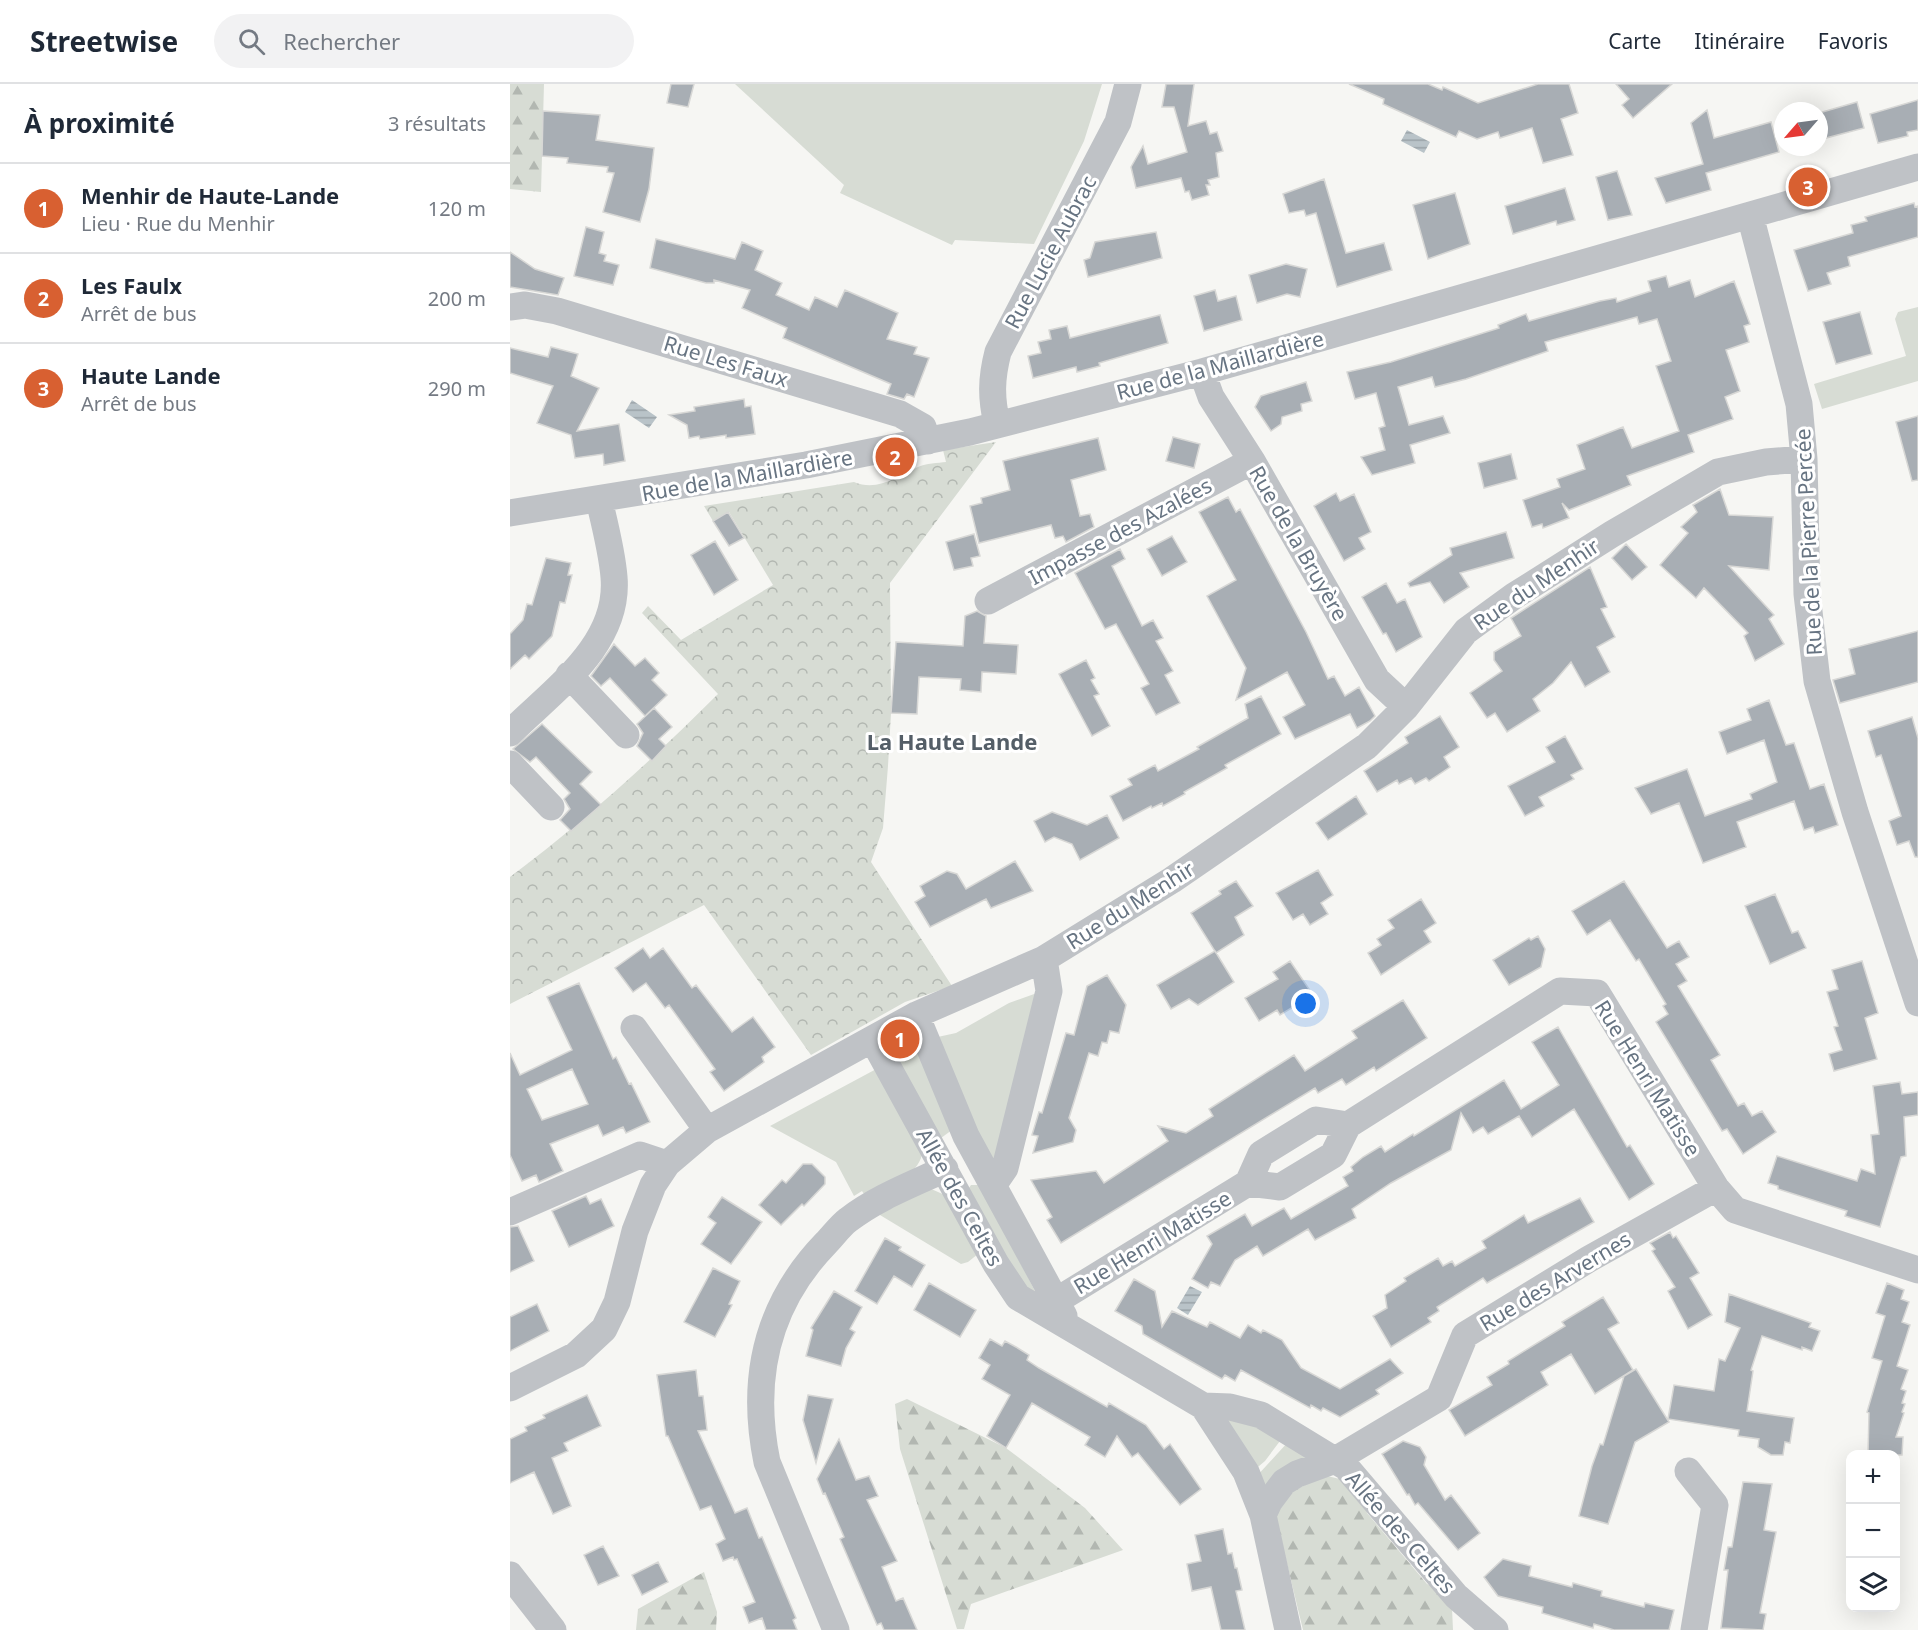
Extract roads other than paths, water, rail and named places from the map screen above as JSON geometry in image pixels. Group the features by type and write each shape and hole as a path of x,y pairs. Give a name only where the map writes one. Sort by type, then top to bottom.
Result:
{"street":[{"name":"Rue Lucie Aubrac","path":"997,424 991,397 991,378 998,352 1118,122 1128,84"},
{"name":"Rue de la Maillardière","path":"510,513 806,465 928,441 1202,372 1918,167"},
{"name":"Rue de la Pierre Percée","path":"1750,216 1799,404 1804,459 1807,594 1817,681 1855,813 1918,1003"},
{"name":"Rue Les Faux","path":"510,307 525,305 557,311 813,387 915,420 923,427 928,441"},
{"name":"Rue de la Bruyère","path":"1202,372 1211,397 1252,460 1377,680 1406,707"},
{"name":"Rue du Menhir","path":"510,1388 576,1355 604,1329 617,1302 643,1205 667,1164 707,1130 916,1016 1044,959 1172,880 1367,746 1406,707 1466,631 1612,534 1718,472 1766,462 1804,459"},
{"name":"Impasse des Azalées","path":"988,601 1252,460"},
{"path":"510,733 594,649 611,614 614,578 599,500"},
{"path":"569,675 626,735"},
{"path":"510,765 551,807"},
{"name":"Allée des Celtes","path":"994,1184 1005,1168 1049,991 1044,959"},
{"name":"Rue Henri Matisse","path":"1248,1184 1280,1187 1333,1155 1348,1125 1560,991 1597,993 1716,1188 1735,1210 1918,1270"},
{"name":"Allée des Celtes","path":"916,1016 966,1136 1072,1330"},
{"path":"634,1028 707,1130"},
{"name":"Allée des Celtes","path":"873,1040 996,1264 1018,1297 1203,1407 1246,1472 1263,1515 1288,1630"},
{"name":"Rue Henri Matisse","path":"1056,1300 1248,1184 1261,1154 1316,1120 1348,1125"},
{"path":"510,1212 640,1155 667,1164"},
{"path":"836,1630 767,1462 763,1441 760,1391 766,1344 786,1295 813,1257 848,1220 898,1191 945,1169"},
{"name":"Rue des Arvernes","path":"1335,1460 1439,1398 1465,1335 1589,1259 1716,1188"},
{"name":"Allée des Celtes","path":"1203,1407 1230,1407 1261,1415 1346,1467 1463,1618 1495,1630"},
{"name":"Allée des Celtes","path":"1263,1515 1269,1502 1284,1482 1297,1474 1335,1460"},
{"path":"1688,1471 1714,1505 1694,1630"},
{"path":"510,1575 553,1630"}],"place":[{"name":"Haute Lande","path":"1808,187"},
{"name":"Les Faulx","path":"895,457"},
{"name":"Menhir de Haute-Lande","path":"900,1039"}],"district":[{"name":"La Haute Lande","path":"952,741"}]}
